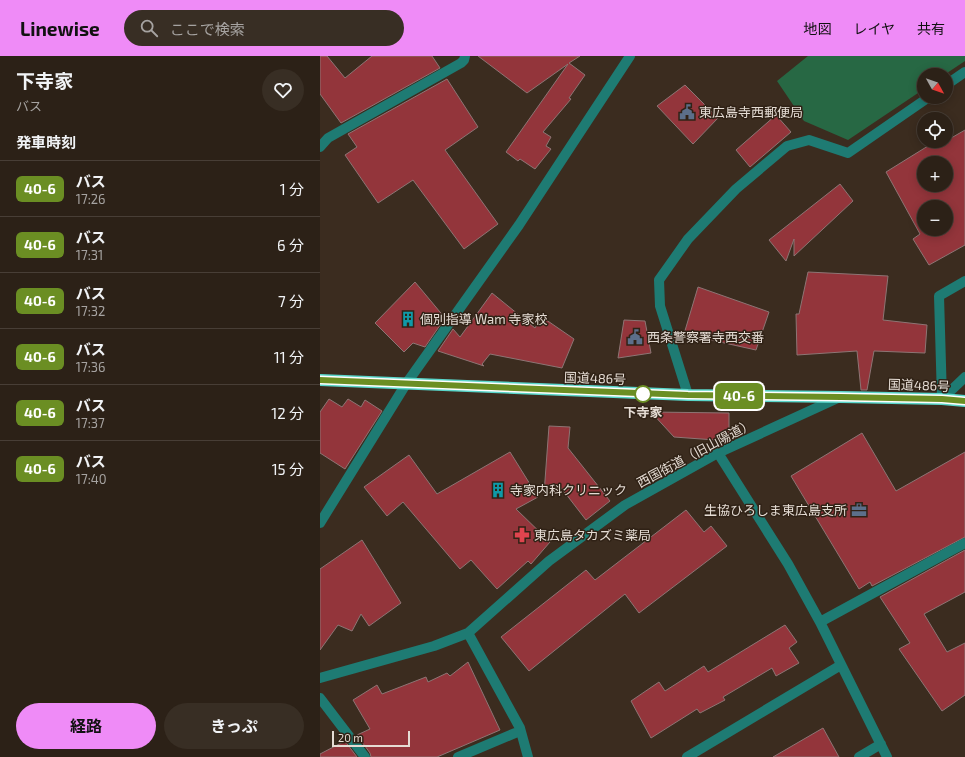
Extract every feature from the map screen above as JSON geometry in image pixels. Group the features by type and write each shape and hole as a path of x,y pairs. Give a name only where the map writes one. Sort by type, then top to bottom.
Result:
{"highway":[{"name":"国道486号","path":"320,380 688,395 942,399 965,401"}],"street":[{"path":"320,147 328,138 461,63 465,56"},
{"path":"320,523 406,384 519,225 630,56"},
{"path":"953,80 965,72"},
{"path":"688,395 660,306 660,280 688,239 736,189 787,146 809,140 848,153 919,104"},
{"path":"942,399 939,296 965,281"},
{"path":"942,399 965,377"},
{"name":"西国街道（旧山陽道）","path":"320,678 434,646 468,633 549,561 625,505 718,453 841,397"},
{"path":"718,453 788,564 820,622 887,757"},
{"path":"820,622 965,543"},
{"path":"468,633 520,731 528,757"},
{"path":"686,757 841,665"},
{"path":"320,698 365,757"},
{"path":"458,757 520,731"},
{"path":"859,757 881,744"}],"green space":[{"path":"808,56 965,56 965,61 953,69 917,68 917,94 848,140 804,121 777,81"}],"building":[{"path":"320,56 327,56 345,78 372,56 432,56 440,68 341,123 320,94"},
{"path":"478,56 580,56 569,63 585,75 569,98 571,99 543,132 551,137 546,146 551,149 535,169 520,159 518,161 506,152 568,64 527,93"},
{"path":"447,79 478,127 445,150 498,224 464,249 413,180 378,203 345,155 357,147 348,134"},
{"name":"東広島寺西郵便局","path":"685,85 718,118 693,144 657,106"},
{"path":"776,115 791,132 750,167 736,150"},
{"path":"965,130 965,245 929,265 913,239 917,236 953,236 953,200 917,200 917,229 886,172 925,148 953,148 953,137"},
{"path":"840,184 853,201 794,256 794,239 786,261 769,240"},
{"path":"808,272 888,276 883,320 927,325 925,353 874,351 867,390 861,390 857,351 797,355 796,314 799,314"},
{"name":"個別指導 Wam 寺家校","path":"415,282 445,318 425,347 413,343 404,352 375,323"},
{"path":"698,287 769,312 756,350 684,334"},
{"path":"492,293 535,328 542,317 574,339 562,368 490,354 482,364 484,366 438,351 453,329 460,337"},
{"name":"西条警察署寺西交番","path":"624,320 645,321 651,353 618,358"},
{"path":"329,399 342,407 348,399 361,407 365,400 382,411 345,469 320,453 320,412"},
{"path":"651,412 729,413 729,441 674,437"},
{"path":"549,426 570,427 568,448 610,501 586,520 559,485 544,494"},
{"name":"生協ひろしま東広島支所","path":"862,433 896,491 965,452 965,537 872,586 870,582 859,589 791,476"},
{"path":"510,452 538,497 516,509 550,542 531,564 528,561 497,589 471,560 460,569 403,502 387,516 364,487 409,455 437,494"},
{"path":"686,510 704,532 711,526 727,546 639,613 625,594 529,671 501,637 586,570 595,580"},
{"path":"362,540 401,603 369,626 361,614 352,631 338,625 320,650 320,569"},
{"path":"965,550 965,592 924,614 947,652 965,643 965,695 942,711 899,649 910,643 880,597"},
{"path":"785,625 797,642 789,648 799,663 776,676 772,668 723,697 725,700 700,713 697,709 651,738 631,701 659,682 665,691 704,666 708,672"},
{"path":"468,662 500,730 437,757 371,757 370,753 357,735 370,729 353,700 377,685 382,694 426,677 428,682 447,673 450,676"},
{"path":"823,728 839,757 773,757"},
{"path":"345,741 357,757 320,757 320,754"}],"bus line":[{"name":"40-6","path":"320,380 688,395 942,399 965,401"}],"place":[{"name":"東広島寺西郵便局","path":"687,112"},
{"name":"個別指導 Wam 寺家校","path":"408,319"},
{"name":"西条警察署寺西交番","path":"635,337"},
{"name":"下寺家","path":"643,394"},
{"name":"寺家内科クリニック","path":"498,490"},
{"name":"生協ひろしま東広島支所","path":"859,510"},
{"name":"東広島タカズミ薬局","path":"522,535"}]}
